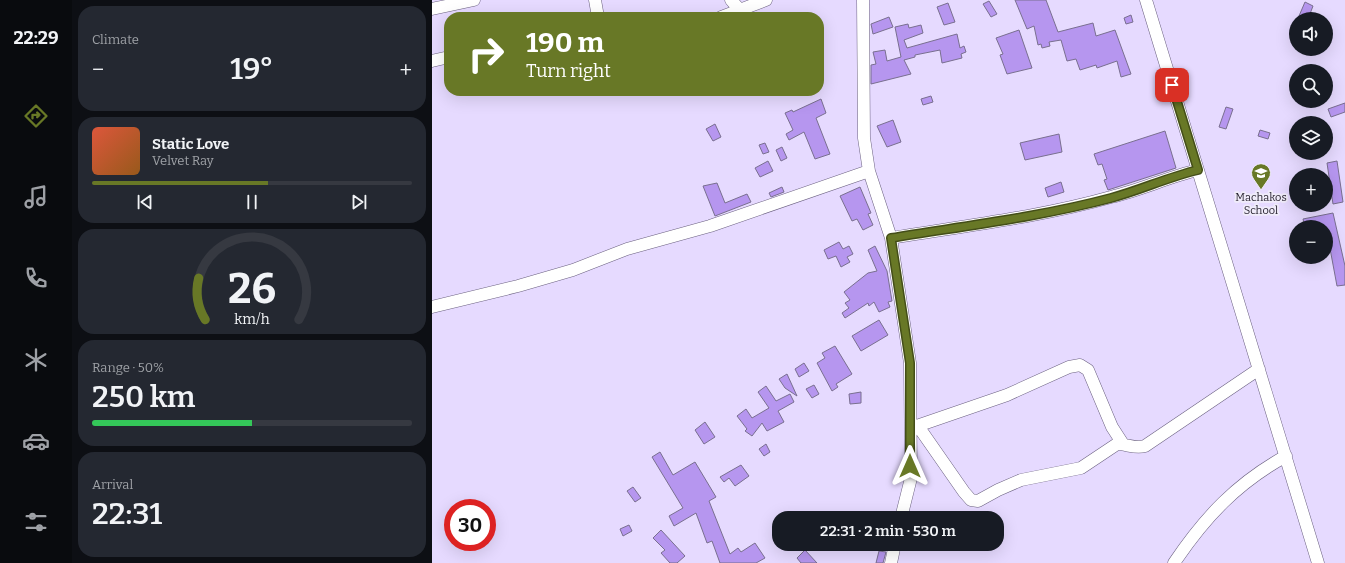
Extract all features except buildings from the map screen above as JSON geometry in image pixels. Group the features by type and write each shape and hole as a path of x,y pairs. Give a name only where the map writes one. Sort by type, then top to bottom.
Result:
{"street":[{"path":"432,9 474,0"},
{"path":"595,0 597,12"},
{"path":"731,0 740,10"},
{"path":"735,12 766,0"},
{"path":"863,0 862,119 864,138 870,171 891,238 910,363 914,428 911,478 903,511"},
{"path":"1146,0 1318,563"},
{"path":"432,61 444,58"},
{"path":"891,238 1046,212 1112,197 1167,178 1198,170"},
{"path":"432,307 518,286 573,270 627,249 710,226 870,171"},
{"path":"914,428 1007,395 1069,367 1080,365 1088,370 1112,426 1124,444"},
{"path":"914,428 964,492 974,501 982,499 1021,480 1081,468 1117,444 1124,444 1135,448 1145,446 1259,369"},
{"path":"1174,563 1200,527 1233,491 1264,468 1286,456"},
{"path":"890,563 893,551"}],"place":[{"name":"Machakos School","path":"1261,190"}],"route":[{"path":"910,466 910,363 891,238 1046,212 1112,197 1167,178 1198,170 1172,85"}]}
